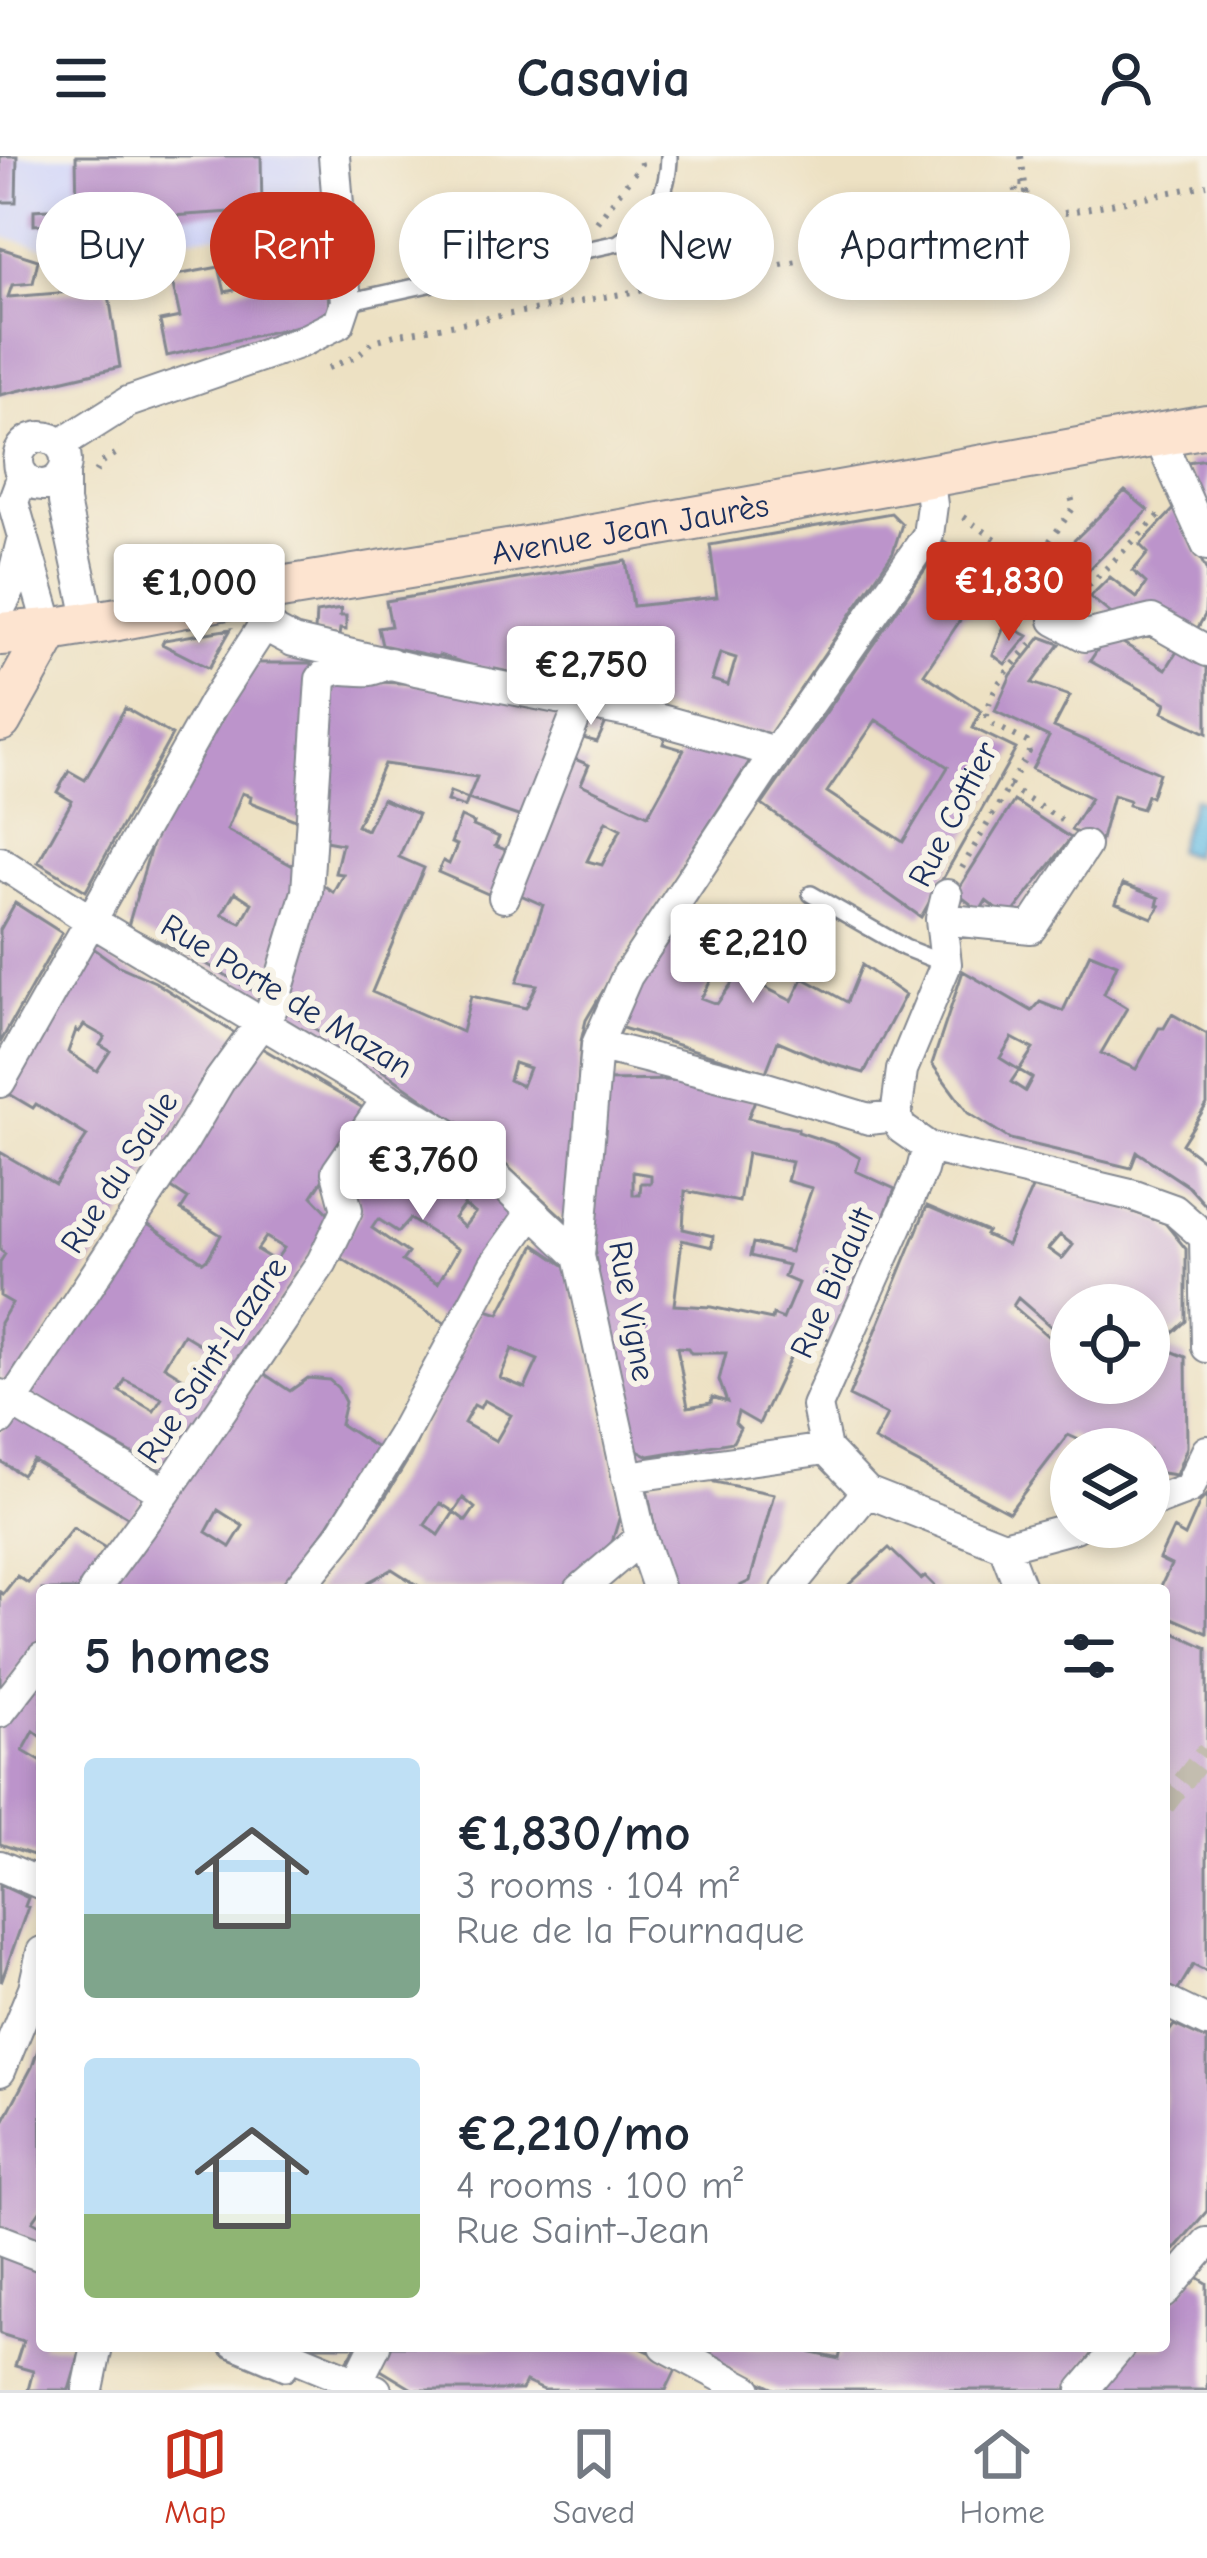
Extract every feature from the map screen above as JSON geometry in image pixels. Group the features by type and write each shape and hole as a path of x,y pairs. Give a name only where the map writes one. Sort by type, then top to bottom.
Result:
{"main road":[{"name":"Avenue Jean Jaurès","path":"0,634 267,606 532,547 930,490 1060,452 1207,426"},
{"path":"0,720 70,627"}],"street":[{"path":"11,480 51,484 128,402 326,331 338,322 346,302 334,156"},
{"path":"1158,435 1207,545"},
{"path":"49,438 62,470 70,627 23,537 13,502 11,480 19,453 29,440 49,438"},
{"name":"Rue Vigne","path":"657,1584 641,1538 579,1256 597,1045 627,976 928,535 930,490"},
{"path":"0,608 10,590 23,537"},
{"path":"267,606 276,632 293,641 639,714 776,752"},
{"path":"0,1082 267,606"},
{"path":"1050,626 1085,636 1152,620 1207,651"},
{"name":"Rue du Saule","path":"4,1406 272,1008 308,892 321,679 334,668 373,670 390,663"},
{"path":"504,897 581,702"},
{"path":"944,907 1031,928 1085,846"},
{"name":"Rue Porte de Mazan","path":"0,862 454,1138 579,1256"},
{"name":"Rue Cottier","path":"896,1116 902,1070 946,964 944,907"},
{"path":"597,1045 869,1119 896,1116 902,1128 928,1148 1135,1196 1174,1210 1204,1237 1207,1347"},
{"name":"Rue Saint-Lazare","path":"98,1584 322,1262 347,1210 338,1172 388,1098"},
{"name":"Rue Bidault","path":"826,1449 817,1406 928,1148"},
{"path":"302,1584 340,1538 402,1436 495,1264 532,1212"},
{"path":"4,1406 165,1492"},
{"path":"627,1477 826,1449 867,1492 1004,1546 1050,1534"},
{"path":"1170,1495 1189,1487 1207,1451"},
{"path":"792,1584 867,1492"},
{"path":"587,1584 641,1538"},
{"path":"1004,1546 1019,1584"},
{"path":"0,1712 36,1666"},
{"path":"0,1866 36,1881"},
{"path":"0,2071 36,1979"},
{"path":"1170,2013 1207,2022"},
{"path":"0,2240 36,2254"},
{"path":"1170,2288 1201,2260"},
{"path":"88,2390 96,2352"},
{"path":"98,2390 110,2352"},
{"path":"249,2352 357,2387"},
{"path":"282,2352 357,2387"},
{"path":"357,2387 372,2352"},
{"path":"683,2352 747,2390"},
{"path":"1083,2390 1115,2352"}],"lane":[{"path":"346,302 618,243 650,218 661,199 668,156"},
{"path":"811,895 905,948 946,964"}],"path":[{"path":"592,228 641,164 640,156"},
{"path":"1022,156 1026,192"},
{"path":"1070,212 1207,185"},
{"path":"320,370 342,364 374,341 395,335 798,262"},
{"path":"62,470 86,488 101,464 130,443"},
{"path":"988,622 1073,507 1060,452"},
{"path":"930,490 1033,564"},
{"name":"Rue Cottier","path":"944,907 1028,752 1027,742 994,725 987,716 989,700 1004,674 1185,492"},
{"path":"995,610 1050,626"},
{"path":"1008,787 1063,821"}],"shaded area":[{"path":"0,156 322,156 326,192 210,192 210,236 186,238 186,192 36,192 36,245 0,236"}],"water":[{"path":"1194,798 1207,802 1207,816 1192,856 1176,850"}],"building":[{"path":"0,156 17,156 16,202 0,202"},
{"path":"76,156 261,156 262,192 210,192 210,213 186,215 186,192 77,192"},
{"path":"0,248 36,259 33,283 12,285 8,297 110,300 120,367 0,395"},
{"path":"210,269 210,300 329,300 329,309 310,323 167,356 160,321 180,317 176,300 186,300 186,273"},
{"path":"1207,459 1207,514 1187,462"},
{"path":"1125,491 1148,510 1080,579 1057,557"},
{"path":"1174,509 1207,571 1205,615 1196,631 1120,621 1090,597 1110,577 1137,598 1146,583 1133,571 1148,553 1140,545"},
{"path":"891,513 902,524 893,552 770,734 382,645 378,628 391,626 386,601 626,561 633,606 717,597 710,545","holes":["720,653 736,658 728,685 712,680"]},
{"path":"944,542 995,577 924,674 981,711 973,728 1016,749 921,917 762,805","holes":["876,720 948,767 903,842 827,792"]},
{"path":"341,609 346,630 340,629 339,636 315,631 316,613"},
{"path":"1005,624 1028,636 1005,664 993,655"},
{"path":"231,629 209,668 162,644 164,640"},
{"path":"1108,634 1166,669 1183,642 1207,656 1207,733 1163,712 1166,703 1090,661"},
{"path":"1041,637 1060,644 1032,683 1070,696 1054,727 1159,773 1142,809 1113,795 1100,843 1071,830 1091,798 1032,769 1049,737 995,711 1011,675"},
{"path":"256,663 311,663 303,823 250,802 251,796 242,793 227,830 302,871 265,998 128,926 153,840","holes":["235,892 252,903 241,923 222,914"]},
{"path":"333,680 422,684 565,709 527,819 468,799 477,777 384,764 357,826 367,830 382,799 418,814 399,857 424,868 372,992 462,1032 471,996 526,1008 537,985 517,982 543,905 514,892 568,756 589,765 581,784 648,815 684,750 663,744 666,734 753,756 586,1020 569,1223 470,1132 285,1007 316,880 333,892 343,874 335,873 342,844 320,840","holes":["606,821 621,829 602,865 587,861","514,1063 529,1068 522,1086 509,1080"]},
{"path":"125,708 172,735 86,891 38,862 72,801 57,792 69,771 85,780"},
{"path":"584,714 607,720 597,742 576,736"},
{"path":"450,792 468,799 465,807 447,801"},
{"path":"1014,801 1071,838 1009,918 986,901 980,911 956,893"},
{"path":"461,817 499,837 495,846 506,850 502,858 510,860 495,897 438,872 443,861 449,864 457,845 451,843"},
{"path":"1123,884 1159,898 1152,918 1116,903"},
{"path":"15,903 62,933 0,1043 0,930"},
{"path":"687,910 757,948 746,963 725,952 719,964 792,1001 803,978 847,1002 862,965 905,995 864,1073 778,1041 766,1072 619,1027 646,970","holes":["716,972 732,983 717,1004 701,998"]},
{"path":"93,948 239,1036 11,1386 0,1379 0,1323 12,1303 0,1296 0,1262 5,1254 0,1250 0,1152 55,1184 87,1136 36,1104 33,1108 6,1092","holes":["84,1025 105,1037 100,1045 110,1051 97,1071 68,1052 76,1030"]},
{"path":"1090,953 1117,964 1104,994 1127,1008 1101,1053 1136,1069 1172,1014 1207,1034 1207,1104 1182,1144 1207,1163 1207,1207 1188,1186 1137,1152 1131,1168 1010,1139 968,1113 932,1064 963,971 1032,1011 1040,1002 1063,1011","holes":["1012,1038 1033,1049 1019,1070 1000,1058","1019,1070 1032,1078 1025,1091 1011,1082"]},
{"path":"255,1044 368,1111 312,1196 334,1219 232,1365 168,1474 28,1395 140,1219 203,1262 208,1258 221,1235 181,1210 188,1199 164,1183","holes":["266,1237 284,1248 275,1261 257,1250","183,1334 206,1348 188,1381 164,1366","125,1380 162,1398 154,1411 119,1391"]},
{"path":"688,1080 755,1100 748,1118 798,1129 838,1145 860,1158 856,1171 895,1189 831,1340 804,1328 759,1424 738,1412 735,1423 740,1428 733,1442 649,1456 632,1447 594,1255 601,1081","holes":["747,1153 792,1162 787,1181 812,1188 790,1252 753,1243 750,1256 788,1265 784,1277 798,1283 783,1319 674,1305 682,1240 712,1247 713,1236 683,1229 685,1191 739,1202","633,1172 651,1175 651,1183 641,1183 640,1195 633,1195","677,1347 691,1353 726,1353 719,1380 727,1402 712,1397 711,1403 688,1407"]},
{"path":"386,1118 459,1165 519,1213 451,1327 335,1254 361,1212 349,1170","holes":["464,1205 475,1213 464,1227 454,1218","378,1219 398,1232 410,1219 458,1249 438,1283 402,1261 408,1253 372,1228"]},
{"path":"1033,1186 1165,1223 1186,1249 1186,1321 1173,1333 1170,1284 1050,1284 1050,1326 1018,1298 1013,1306 1050,1338 1050,1404 1170,1404 1170,1350 1186,1357 1187,1447 1176,1475 1170,1474 1170,1428 1050,1428 1050,1458 1009,1512 874,1440 887,1415 849,1396 927,1206 987,1232 985,1235 1007,1245","holes":["1060,1235 1073,1245 1062,1259 1048,1249"]},
{"path":"535,1245 567,1267 597,1387 620,1516 612,1542 570,1584 415,1584 392,1569 372,1584 321,1584 409,1458 478,1307 499,1314","holes":["512,1349 538,1360 525,1388 500,1378","484,1400 511,1415 496,1441 464,1423 474,1405 480,1408","463,1498 475,1508 466,1521 454,1512","440,1503 454,1512 439,1535 425,1525"]},
{"path":"260,1371 290,1391 308,1378 329,1380 345,1402 340,1424 377,1448 284,1584 106,1584","holes":["218,1510 243,1526 230,1547 206,1532"]},
{"path":"18,1410 151,1488 129,1518 33,1460 22,1475 0,1461 0,1434"},
{"path":"708,1474 714,1482 774,1494 750,1581 672,1584 646,1483"},
{"path":"1207,1495 1207,1633 1170,1617 1170,1584 1162,1584 1171,1565 1159,1559 1164,1548 1170,1548 1173,1529 1185,1536"},
{"path":"73,1528 107,1549 83,1584 36,1584 36,1646 0,1695 0,1592 17,1576 28,1583"},
{"path":"889,1548 921,1579 925,1576 933,1584 850,1584"},
{"path":"1170,1631 1207,1648 1207,1972 1193,1965 1175,1995 1170,1992"},
{"path":"36,1675 36,1732 23,1751 36,1759 36,1856 0,1844 0,1722"},
{"path":"0,1885 28,1898 1,1982"},
{"path":"1174,2025 1207,2040 1207,2211 1170,2254 1170,2030"},
{"path":"36,2055 36,2244 0,2229 0,2127"},
{"path":"0,2249 36,2265 36,2352 80,2352 69,2390 28,2390 33,2371 15,2366 23,2341 0,2334"},
{"path":"1194,2275 1207,2283 1207,2390 1103,2390 1132,2352 1170,2352 1170,2304"},
{"path":"309,2352 352,2352 344,2366"},
{"path":"389,2352 649,2352 678,2365 666,2390 544,2390 526,2382 522,2390 414,2390 379,2369"},
{"path":"812,2352 839,2359 841,2352 1094,2352 1067,2390 777,2390 701,2354"}],"tunnel":[{"path":"1170,1798 1207,1751"}]}
